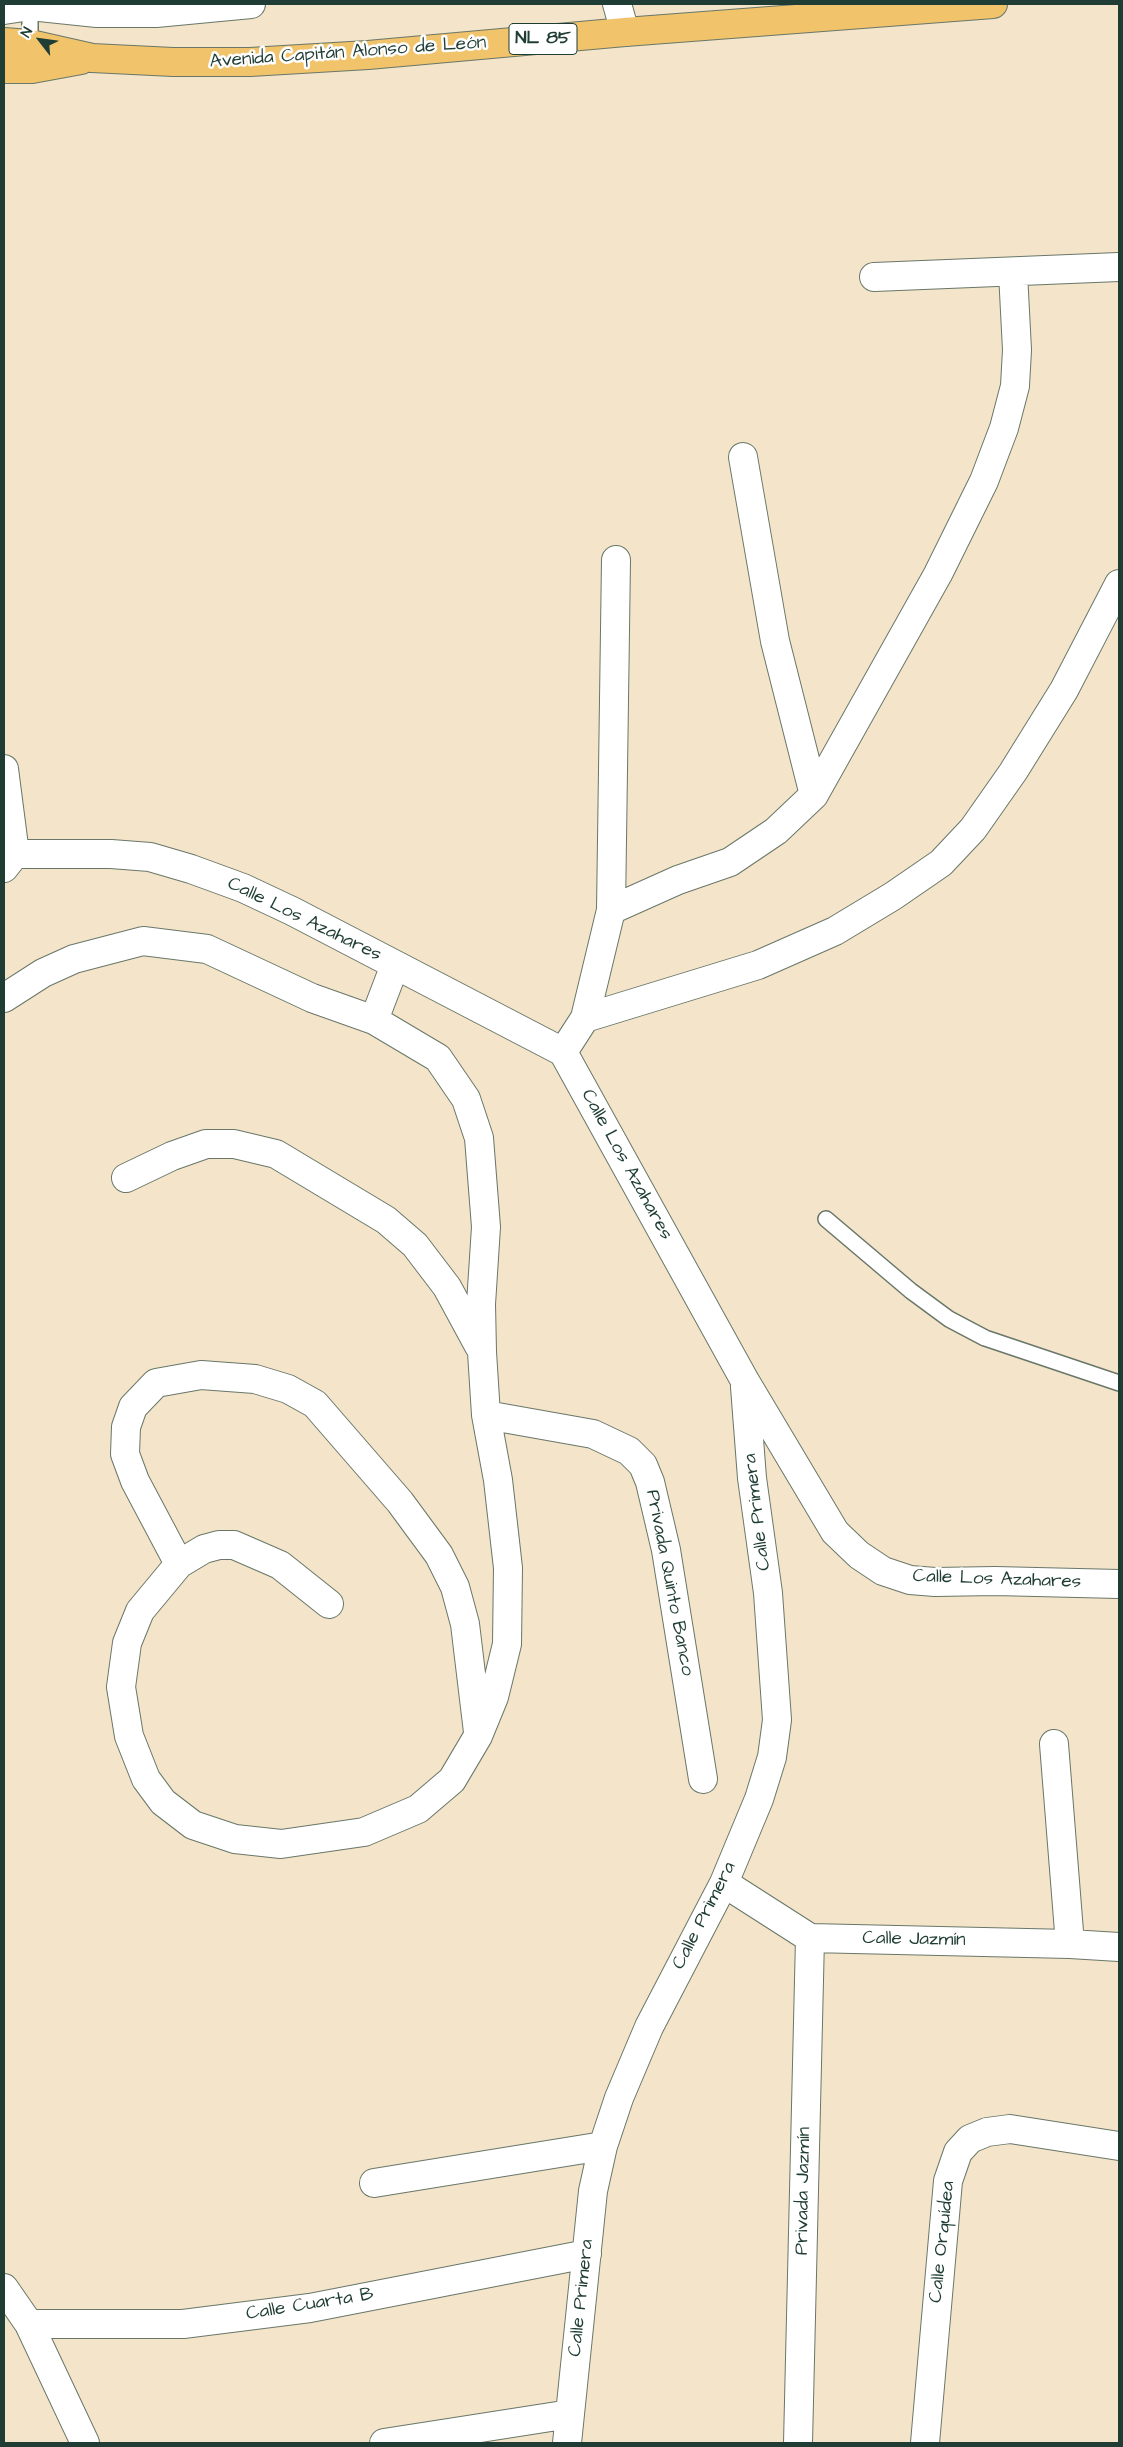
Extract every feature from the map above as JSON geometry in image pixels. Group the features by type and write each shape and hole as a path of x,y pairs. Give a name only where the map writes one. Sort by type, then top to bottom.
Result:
{"main road":[{"name":"Avenida Capitán Alonso de León","path":"17,56 173,62 250,62 368,55 625,32 993,4"}],"street":[{"path":"4,10 30,5 97,13 156,13 251,4"},
{"path":"617,4 625,32"},
{"path":"874,277 1013,273 1119,267"},
{"path":"611,910 678,880 730,862 776,831 814,795 938,574 984,481 1004,428 1016,377 1017,350 1013,273"},
{"path":"743,457 775,641 814,795"},
{"path":"563,1052 585,1018 611,910 616,560"},
{"path":"585,1018 758,965 843,926 893,896 940,863 973,829 1013,772 1064,690 1119,584"},
{"path":"4,769 8,859"},
{"name":"Calle Los Azahares","path":"8,859 111,854 150,856 243,888 563,1052 745,1381 835,1532 859,1555 883,1570 910,1580 935,1582 996,1581 1119,1584"},
{"path":"4,998 43,973 74,959 143,942 207,949 312,998 374,1020 438,1058 466,1100 477,1130 485,1189 486,1227 480,1304 482,1352 486,1415 498,1480 508,1568 508,1644 494,1697 478,1736 452,1780 418,1809 364,1832 281,1844 235,1839 193,1825 163,1802 146,1779 129,1736 121,1687 127,1643 140,1611 180,1564 204,1549 218,1545 234,1545 280,1565 329,1604"},
{"path":"374,1020 395,965"},
{"path":"126,1178 172,1156 206,1144 234,1144 276,1154 386,1220 415,1245 447,1287 482,1352"},
{"path":"180,1564 135,1481 125,1454 126,1427 133,1407 156,1384 201,1375 255,1379 295,1392 315,1404 400,1502 440,1555 455,1587 465,1624 478,1736"},
{"name":"Calle Primera","path":"567,2443 593,2191 603,2146 619,2098 649,2027 724,1883 759,1799 772,1757 777,1720 768,1593 752,1478 745,1381"},
{"name":"Privada Quinto Banco","path":"486,1415 592,1434 629,1452 642,1465 650,1482 666,1550 703,1779"},
{"path":"1054,1744 1070,1944"},
{"path":"724,1883 810,1938"},
{"name":"Calle Jazmín","path":"810,1938 1070,1944 1119,1947"},
{"name":"Privada Jazmín","path":"798,2443 810,1938"},
{"name":"Calle Orquídea","path":"925,2443 948,2181 958,2152 970,2139 987,2132 1010,2129 1119,2146"},
{"path":"374,2183 603,2146"},
{"name":"Calle Cuarta B","path":"29,2324 182,2324 310,2308 587,2254"},
{"path":"4,2288 29,2324 85,2443"},
{"path":"384,2443 570,2414"}],"lane":[{"path":"17,56 30,5"},
{"path":"826,1219 911,1291 956,1323 985,1338 1119,1383"}]}
